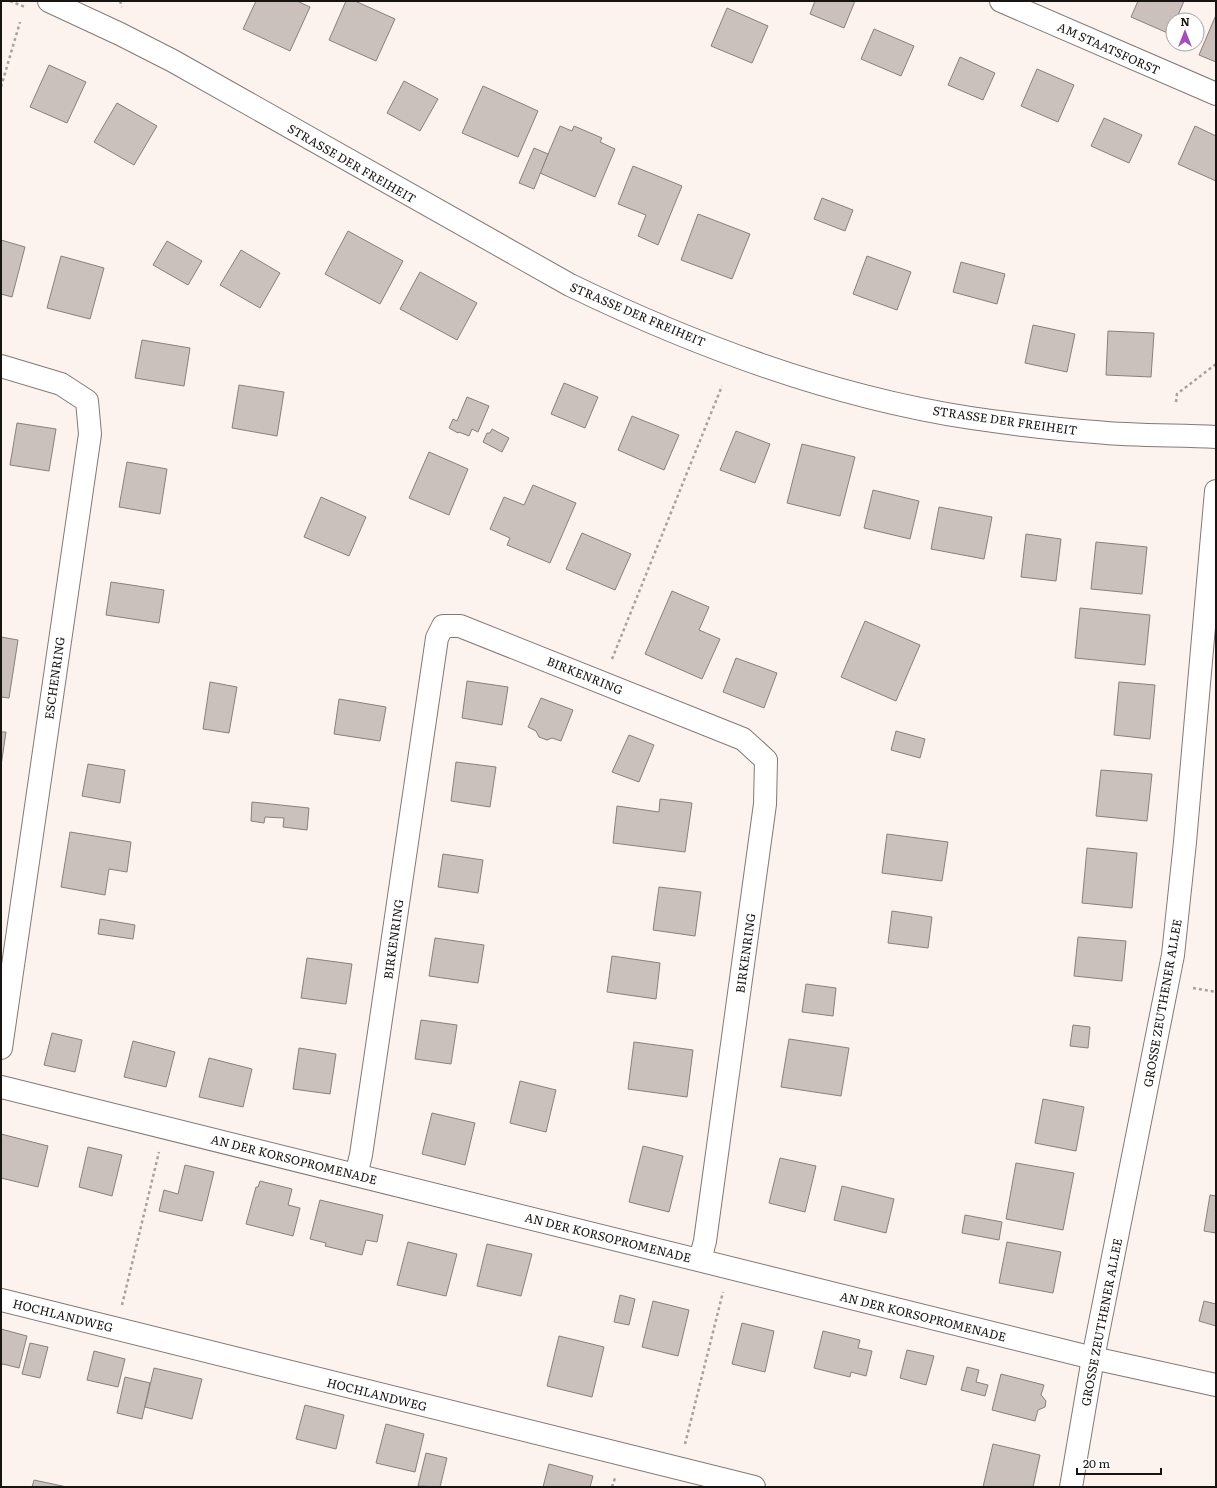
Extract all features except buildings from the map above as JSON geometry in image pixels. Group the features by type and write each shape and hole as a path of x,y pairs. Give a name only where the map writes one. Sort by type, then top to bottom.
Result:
{"street":[{"name":"AM STAATSFORST","path":"1001,1 1216,94"},
{"name":"STRASSE DER FREIHEIT","path":"59,3 173,61 570,285 616,307 719,348 795,375 857,394 971,418 1096,432 1216,437"},
{"name":"ESCHENRING","path":"1,366 61,384 87,401 90,434 1,1048"},
{"name":"GROSSE ZEUTHENER ALLEE","path":"1071,1487 1093,1358 1172,955 1185,842 1216,490"},
{"name":"BIRKENRING","path":"356,1175 361,1155 436,638 443,626 460,626 743,738 766,760 765,804 706,1233 700,1260"},
{"name":"AN DER KORSOPROMENADE","path":"1,1086 1093,1358 1216,1385"},
{"name":"HOCHLANDWEG","path":"1,1300 754,1487"}],"path":[{"path":"120,1 124,14"},
{"path":"1,87 20,22"},
{"path":"1176,402 1177,394 1216,364"},
{"path":"602,682 722,386"},
{"path":"116,1328 166,1126"},
{"path":"679,1468 729,1268"}]}
